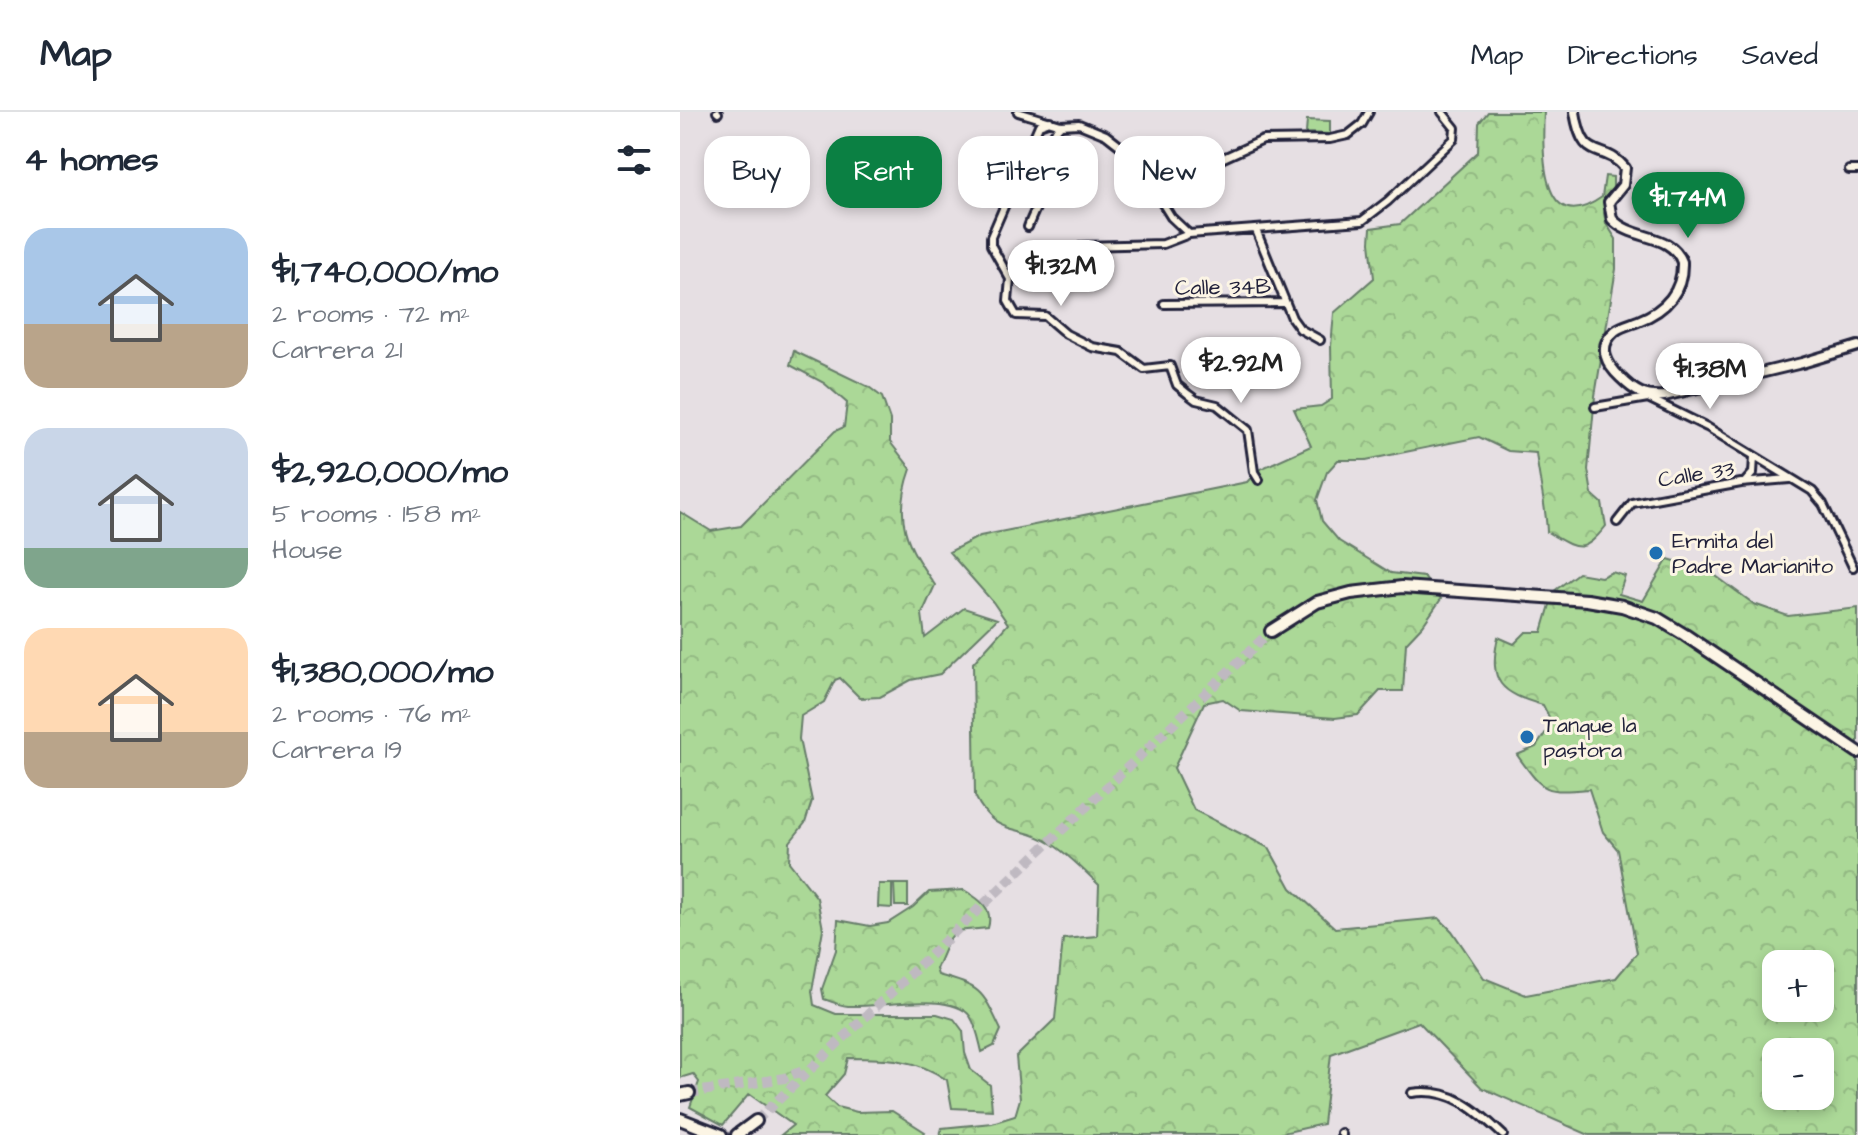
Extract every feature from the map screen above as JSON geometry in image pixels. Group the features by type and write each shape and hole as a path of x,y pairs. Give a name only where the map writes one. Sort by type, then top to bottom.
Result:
{"main road":[{"path":"1271,631 1317,602 1351,593 1402,587 1587,600 1622,606 1657,618 1685,635 1858,752"},
{"path":"680,1119 718,1134"},
{"path":"744,1134 756,1121"}],"street":[{"path":"1018,112 1061,125 1079,124 1114,141"},
{"path":"1225,157 1263,140 1330,139 1348,135 1362,124 1369,112"},
{"path":"1082,246 1163,244 1189,234 1349,222 1371,216 1454,139 1455,128 1442,112"},
{"path":"1575,112 1583,142 1594,151 1619,161 1625,168 1625,182 1609,202 1612,219 1632,232 1669,244 1682,262 1679,284 1672,300 1648,317 1615,331 1605,350 1607,364 1632,388 1648,398 1707,427 1812,491 1823,504 1853,567"},
{"path":"1050,121 1039,125 991,237 991,245 1010,279 1008,301 1011,311 1026,317 1036,314 1045,316 1066,334 1092,347 1121,352 1144,369 1170,366 1177,385 1196,400 1217,405 1248,430 1254,472 1259,480"},
{"path":"1028,227 1049,177 1053,138 1056,128 1061,125"},
{"path":"1849,170 1858,170"},
{"path":"1165,208 1189,234"},
{"path":"1256,230 1283,303 1300,329 1320,340"},
{"name":"Calle 34B","path":"1164,304 1283,303"},
{"path":"1595,407 1664,396 1802,363 1858,346"},
{"path":"1741,483 1753,473 1754,457"},
{"name":"Calle 33","path":"1617,522 1632,503 1741,483 1790,479"},
{"path":"1412,1093 1448,1093 1473,1108 1503,1135"}],"green space":[{"path":"1488,112 1544,112 1545,167 1556,199 1566,207 1582,207 1602,197 1605,176 1613,177 1613,190 1604,213 1616,239 1616,269 1595,396 1588,470 1592,494 1602,503 1606,526 1591,542 1579,547 1547,532 1536,453 1508,451 1479,437 1366,460 1338,460 1327,472 1317,500 1322,521 1339,541 1391,573 1424,577 1441,599 1406,643 1403,691 1380,691 1358,715 1335,718 1241,711 1223,699 1204,703 1174,768 1194,810 1269,848 1291,888 1335,928 1439,918 1452,931 1484,978 1526,995 1616,978 1637,953 1618,850 1603,832 1589,789 1562,791 1546,787 1517,755 1536,747 1552,723 1543,705 1517,696 1501,684 1495,665 1498,637 1514,644 1526,632 1542,632 1554,591 1578,573 1601,577 1612,572 1625,576 1619,594 1643,601 1668,559 1709,571 1754,604 1788,616 1858,608 1858,1135 1589,1135 1482,1088 1419,1022 1331,1054 1323,1124 1274,1135 940,1135 942,1128 992,1123 1015,1116 1020,1099 1016,1057 1055,1019 1063,939 1097,936 1099,885 1052,844 991,819 975,796 973,663 1008,624 949,552 980,536 1247,482 1258,470 1311,446 1294,409 1321,406 1332,399 1334,313 1374,278 1371,228 1400,224 1478,152 1479,123"},
{"path":"1307,120 1330,121 1330,134 1306,133"},
{"path":"794,351 869,387 882,397 890,420 890,442 911,469 903,503 905,531 916,557 935,585 922,614 925,638 964,608 997,619 940,674 911,680 880,697 860,698 840,678 835,680 824,702 801,716 799,739 812,801 805,823 790,842 789,862 817,898 823,929 812,991 814,1005 836,1014 937,1014 954,1019 963,1031 965,1053 971,1070 990,1085 992,1110 952,1108 947,1080 912,1063 888,1059 848,1058 844,1074 825,1096 837,1107 857,1112 892,1111 925,1132 923,1135 781,1135 793,1125 749,1094 723,1125 690,1107 699,1082 693,1074 680,1078 680,512 711,531 741,526 835,431 844,427 847,403 824,383 790,365"},
{"path":"879,884 892,884 892,908 878,907"},
{"path":"894,884 908,884 908,906 895,906"},
{"path":"964,890 987,910 988,928 956,931 948,941 936,969 938,975 972,987 984,998 1001,1030 994,1046 982,1052 970,1016 960,1008 947,1004 913,1002 848,1006 824,999 822,989 836,950 838,920 870,926 888,923 929,892"}],"tunnel":[{"path":"756,1121 1271,631"},
{"path":"689,1093 785,1078 805,1069"}],"place":[{"name":"Ermita del Padre Marianito","path":"1656,553"},
{"name":"Tanque la pastora","path":"1527,737"}]}
